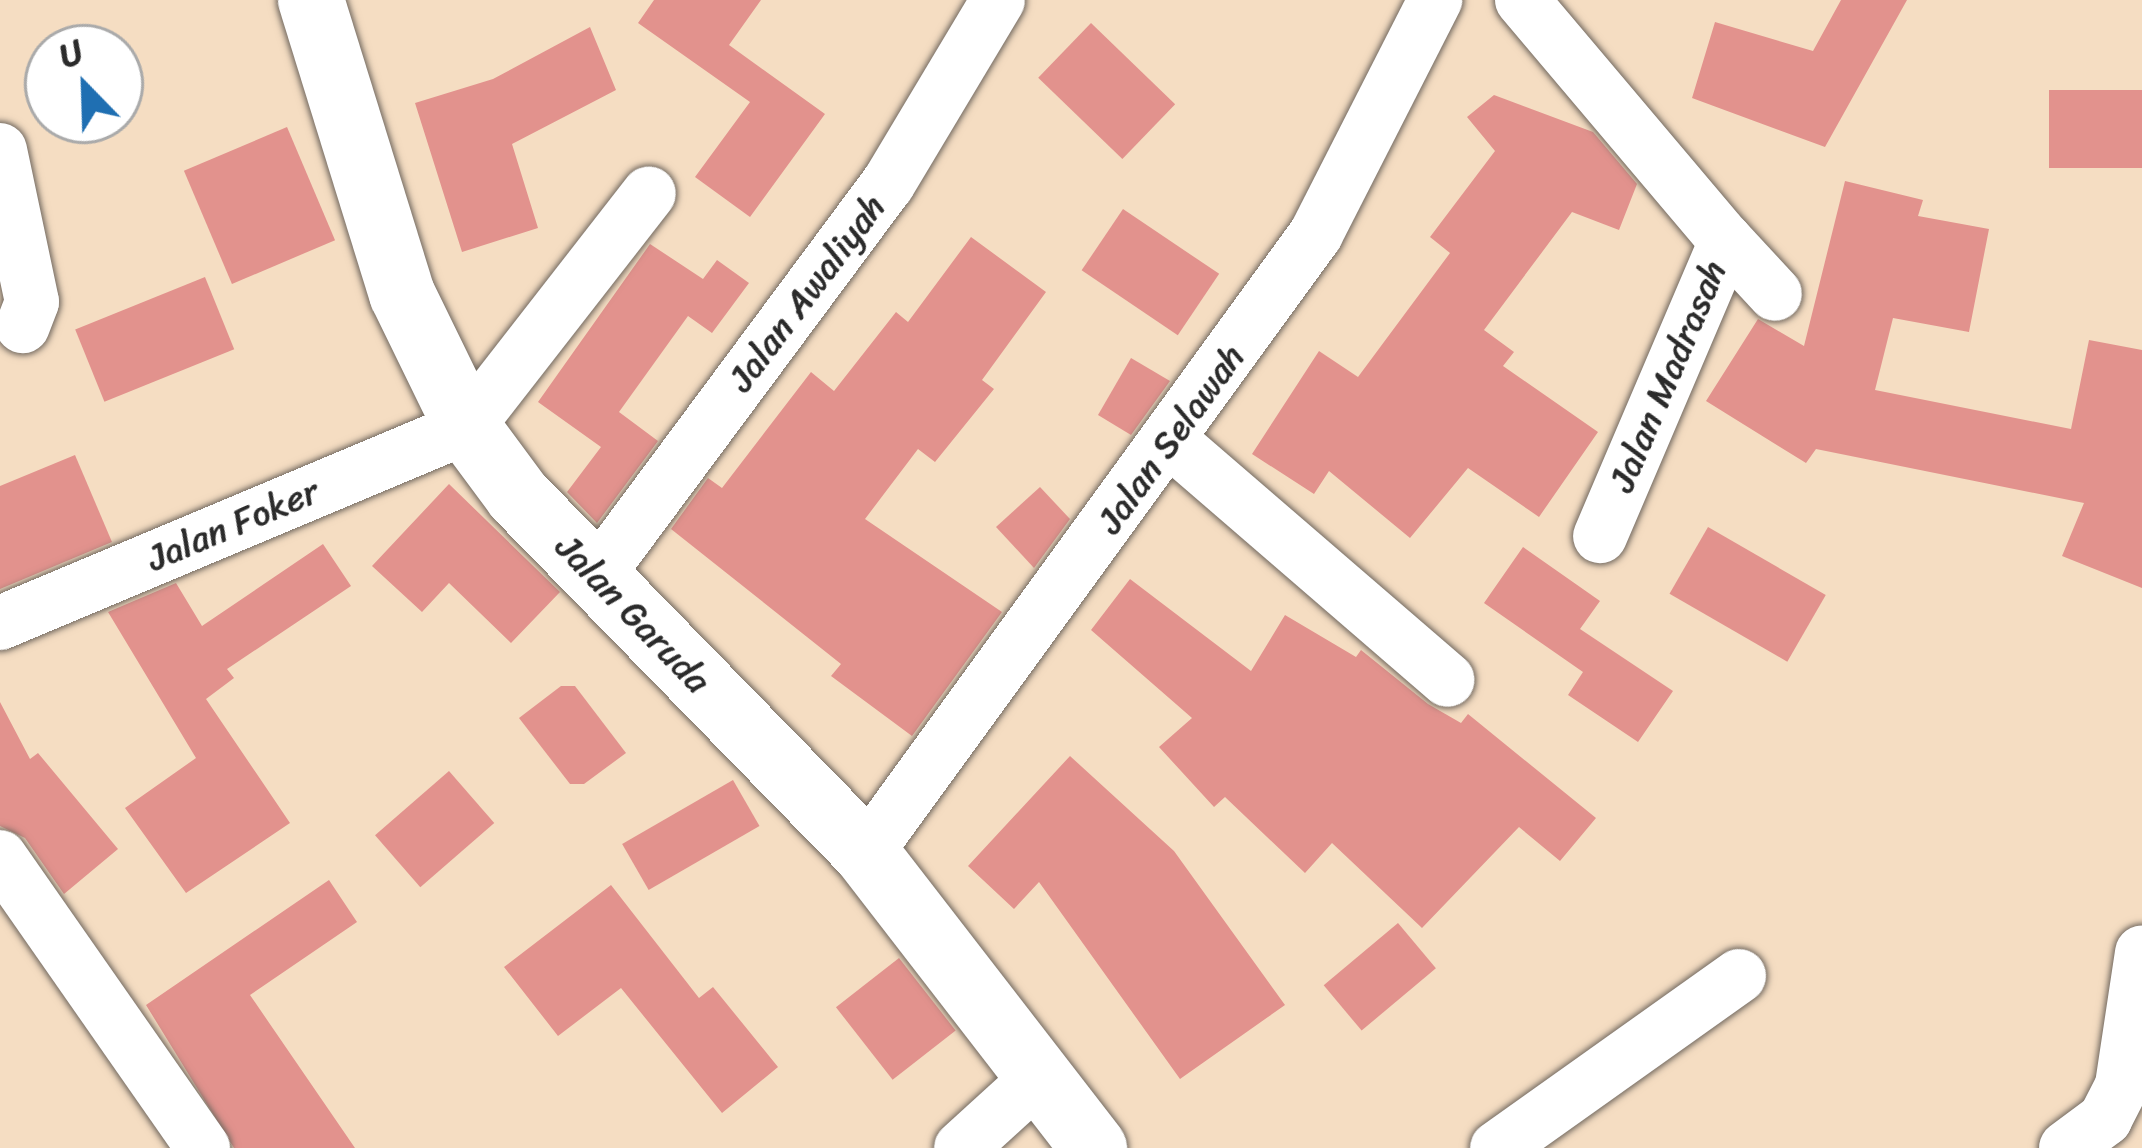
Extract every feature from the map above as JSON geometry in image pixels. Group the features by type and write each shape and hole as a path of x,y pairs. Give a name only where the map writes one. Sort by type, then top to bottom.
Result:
{"street":[{"name":"Jalan Garuda","path":"311,0 402,294 467,427 518,496 866,853 1094,1148"},
{"name":"Jalan Awaliyah","path":"598,574 889,184 998,0"},
{"name":"Jalan Selawah","path":"866,853 1172,442 1316,234 1436,0"},
{"name":"Jalan Madrasah","path":"1522,0 1726,241 1600,536"},
{"path":"0,154 32,302 23,326"},
{"path":"467,427 649,194"},
{"path":"1726,241 1775,295"},
{"name":"Jalan Foker","path":"0,623 467,427"},
{"path":"1172,442 1448,680"},
{"path":"0,857 203,1148"},
{"path":"2066,1148 2105,1119 2122,1085 2142,952"},
{"path":"1497,1148 1739,976"},
{"path":"961,1148 1038,1078"}],"building":[{"path":"654,0 761,0 729,45 825,114 750,217 695,177 750,102 638,23"},
{"path":"1841,0 1907,0 1825,147 1692,98 1715,22 1813,51"},
{"path":"1091,23 1175,104 1122,159 1038,78"},
{"path":"590,27 616,90 512,144 538,228 462,252 415,103 493,79"},
{"path":"2049,90 2142,90 2142,168 2049,168"},
{"path":"1494,95 1593,132 1637,184 1619,230 1572,212 1484,330 1514,352 1503,366 1598,432 1539,517 1468,468 1410,538 1329,471 1314,494 1252,454 1319,351 1358,377 1450,253 1430,237 1495,151 1467,117"},
{"path":"287,127 335,240 232,284 184,171"},
{"path":"1845,181 1923,200 1918,216 1989,229 1969,332 1893,318 1875,390 2071,429 2089,340 2142,350 2142,588 2062,556 2084,503 1816,449 1806,463 1706,401 1758,319 1804,346"},
{"path":"1123,209 1219,274 1178,335 1082,270"},
{"path":"971,237 1046,292 982,380 994,389 935,462 918,449 865,519 1002,612 912,736 831,676 841,664 671,529 708,478 722,488 811,372 834,391 896,312 908,322"},
{"path":"650,244 703,279 717,260 749,283 712,333 688,316 619,412 658,441 597,523 567,492 601,447 538,402"},
{"path":"205,277 234,349 104,402 75,329"},
{"path":"1131,358 1170,381 1131,435 1098,415"},
{"path":"75,455 112,542 0,589 0,486"},
{"path":"449,484 560,592 511,643 449,583 422,612 372,566"},
{"path":"1040,487 1070,519 1034,568 996,527"},
{"path":"1708,527 1826,595 1787,662 1670,594"},
{"path":"323,544 351,586 227,669 234,678 206,699 290,823 186,893 125,808 196,758 108,612 176,583 202,626"},
{"path":"1523,547 1600,601 1580,629 1673,691 1638,742 1568,695 1583,672 1484,603"},
{"path":"1130,579 1251,671 1285,615 1356,657 1361,650 1428,704 1461,723 1468,714 1596,818 1560,861 1519,827 1422,928 1332,843 1305,873 1225,797 1214,807 1159,747 1192,718 1091,630"},
{"path":"561,686 575,686 626,753 584,784 570,784 519,718"},
{"path":"0,702 30,759 38,753 118,849 64,894 25,838 0,826"},
{"path":"1070,756 1174,851 1285,1005 1180,1079 1039,882 1014,909 968,866"},
{"path":"449,771 494,823 420,887 375,835"},
{"path":"733,780 760,826 649,890 622,844"},
{"path":"329,880 357,922 250,995 355,1148 234,1148 146,1005"},
{"path":"611,885 699,998 713,987 778,1067 722,1113 621,988 558,1036 504,967"},
{"path":"1398,923 1436,968 1362,1031 1324,985"},
{"path":"899,958 956,1030 893,1080 836,1007"}]}
